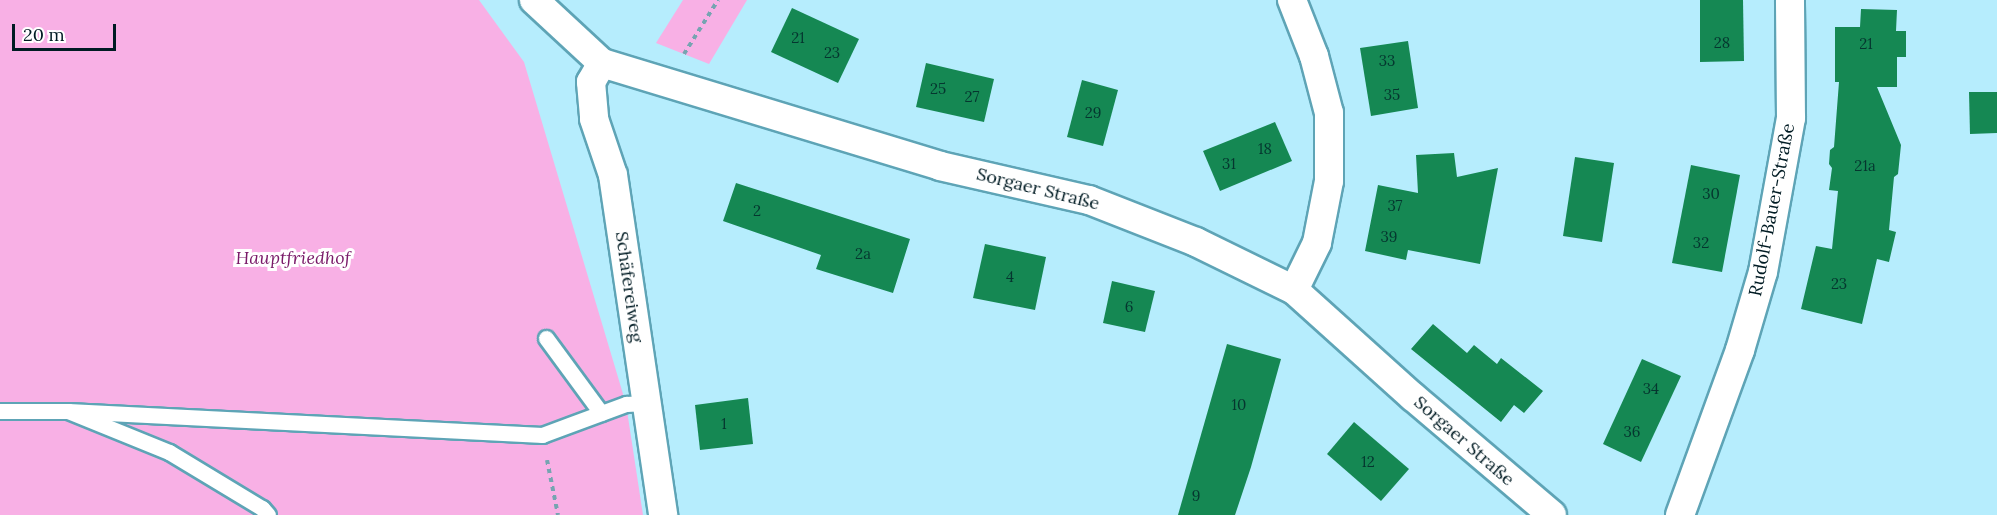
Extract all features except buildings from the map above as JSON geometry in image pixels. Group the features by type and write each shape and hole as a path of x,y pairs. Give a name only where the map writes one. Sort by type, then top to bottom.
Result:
{"street":[{"name":"Sorgaer Straße","path":"534,0 602,63 940,166 1089,200 1196,242 1294,290 1413,397 1552,515"},
{"path":"1293,0 1314,56 1329,113 1329,181 1317,243 1294,290"},
{"name":"Rudolf-Bauer-Straße","path":"1680,515 1740,350 1763,272 1791,118 1790,0"},
{"name":"Schäfereiweg","path":"602,63 591,82 594,119 613,175 663,515"}],"lane":[{"path":"546,338 602,413"},
{"path":"0,411 68,411 542,435 626,404 646,403"},
{"path":"68,411 169,452 262,508 268,515"}],"path":[{"path":"666,83 718,0"},
{"path":"542,435 558,515"}],"green space":[{"name":"Hauptfriedhof","path":"0,0 479,0 524,62 626,404 643,515 0,515"},
{"path":"683,0 747,0 709,64 656,43"}]}
